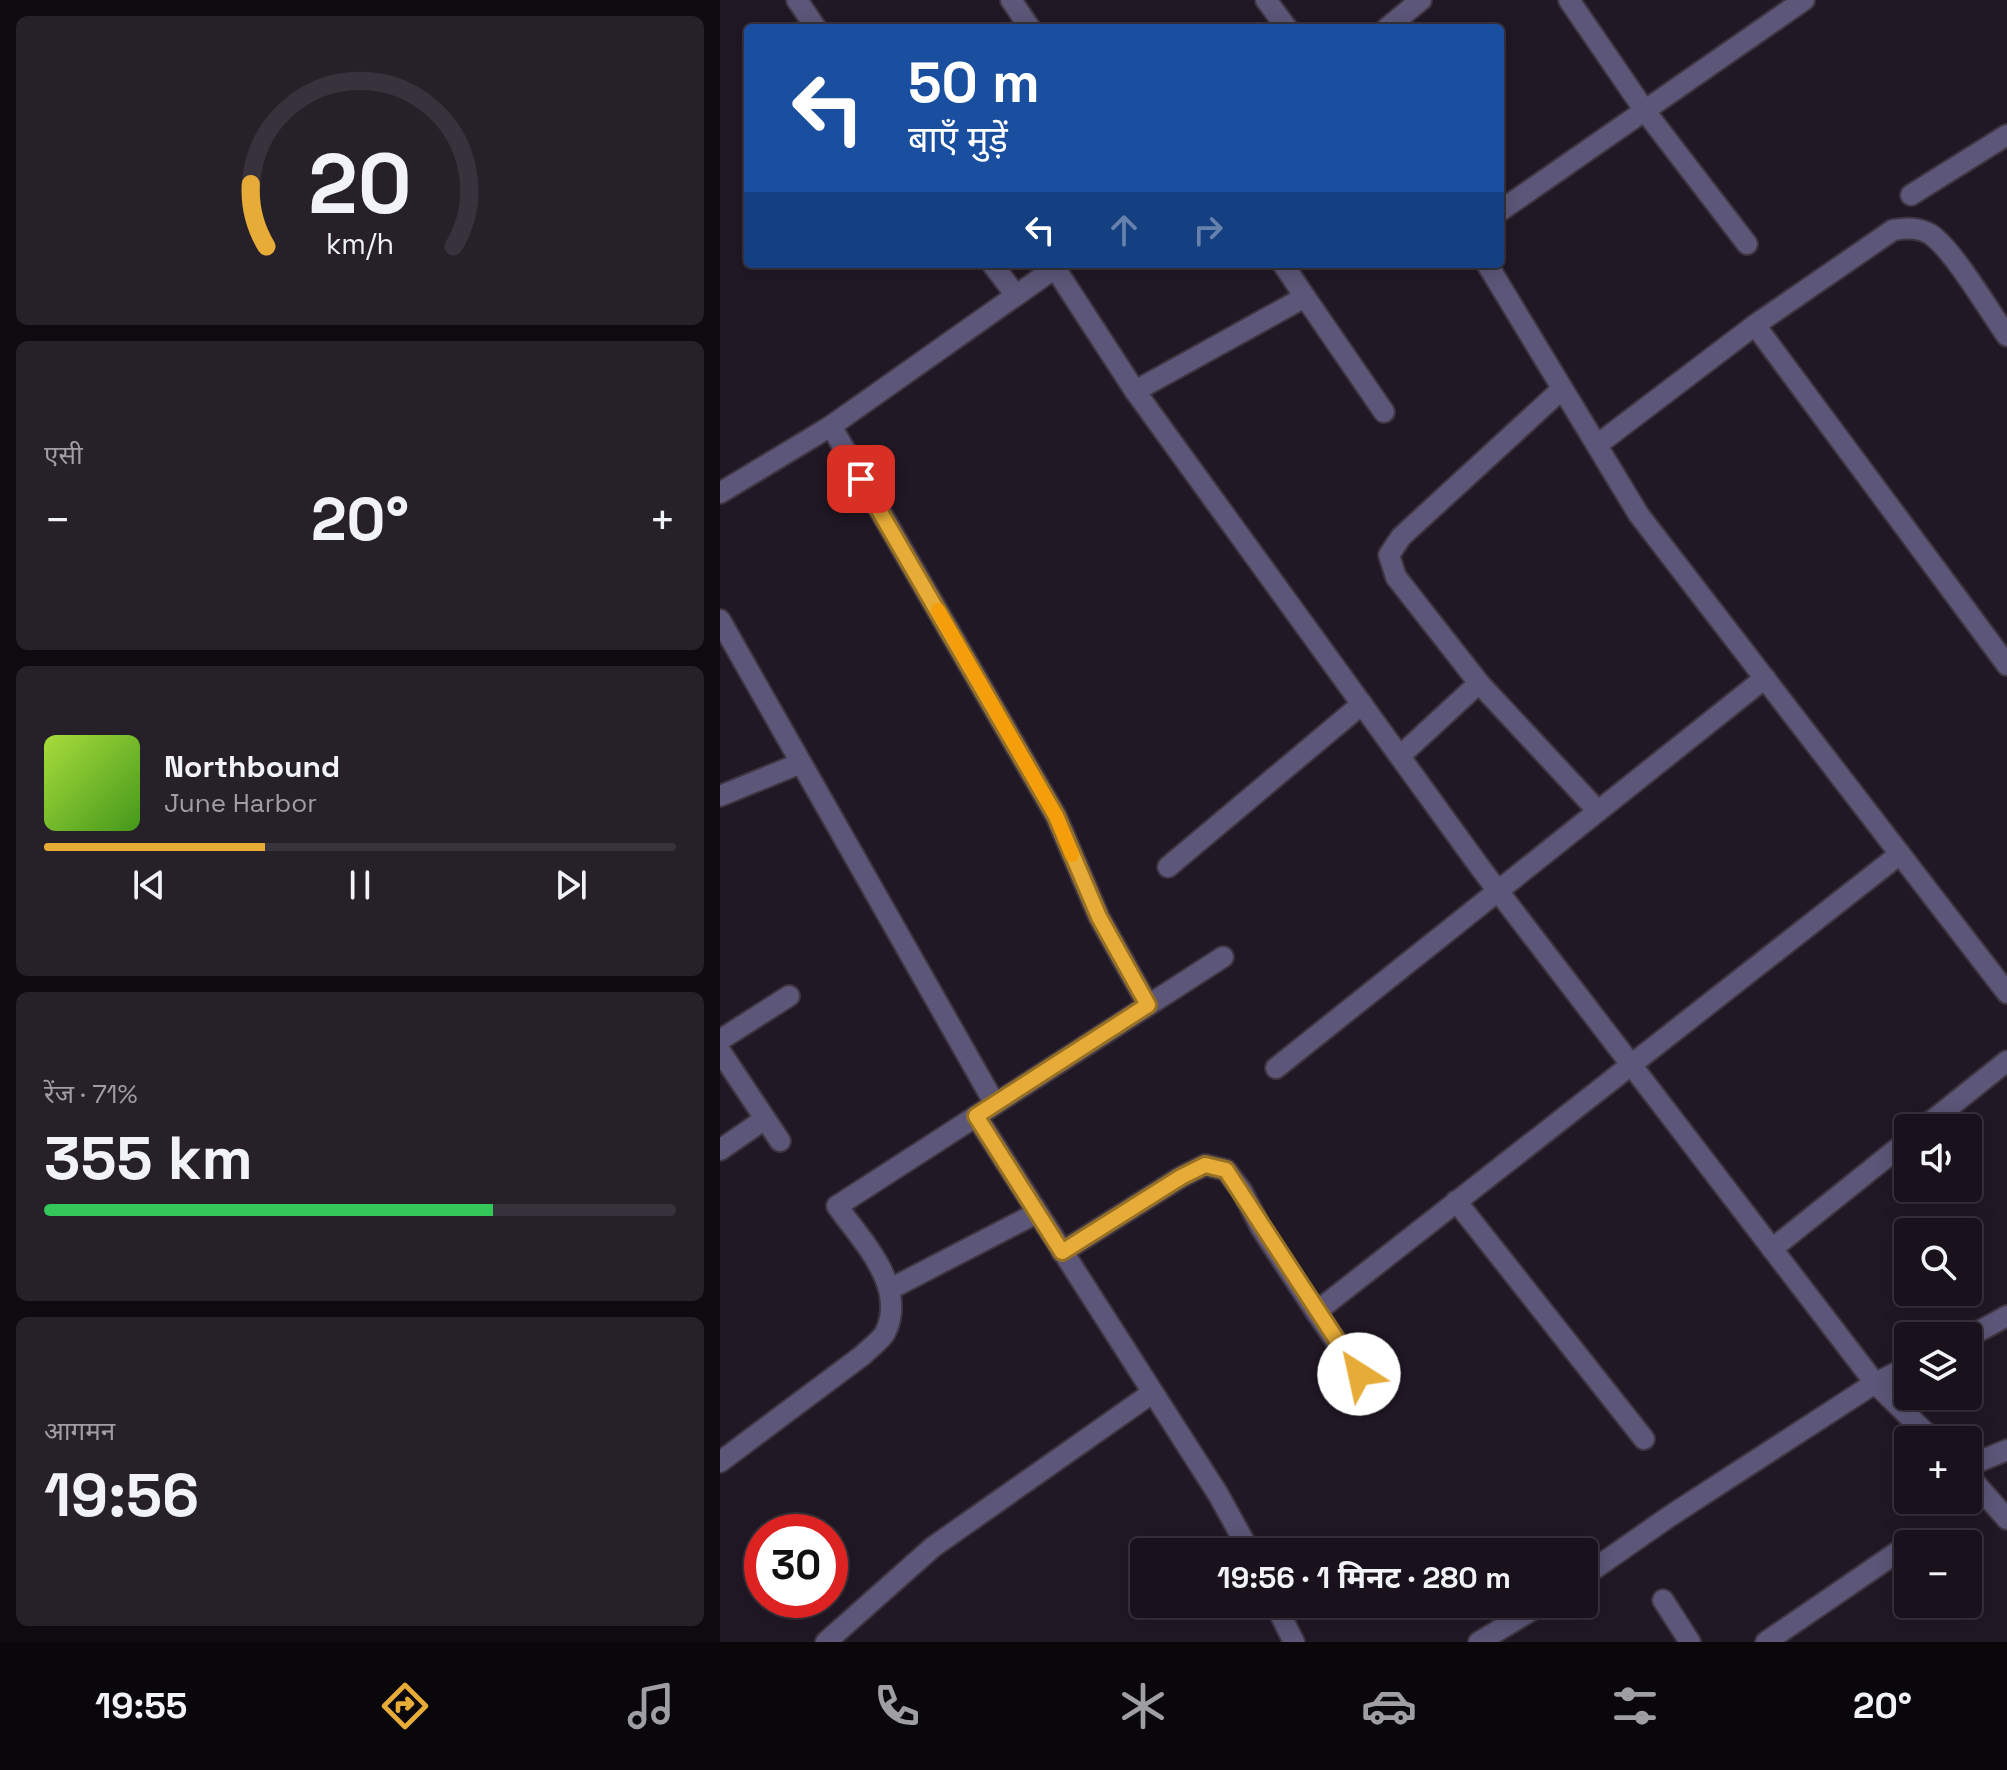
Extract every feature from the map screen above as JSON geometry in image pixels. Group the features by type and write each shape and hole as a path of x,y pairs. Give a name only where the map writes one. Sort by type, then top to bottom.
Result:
{"street":[{"path":"797,0 813,24"},
{"path":"1011,0 1027,24"},
{"path":"1266,0 1284,24"},
{"path":"1392,24 1421,0"},
{"path":"1569,0 1645,111 1747,244"},
{"path":"1504,208 1804,0"},
{"path":"1911,195 2007,135"},
{"path":"1597,445 1755,325 1893,230 1913,228 1930,235 1948,253 2007,336"},
{"path":"995,268 1015,294"},
{"path":"720,493 831,426 1054,268"},
{"path":"1058,268 1135,391 1498,891 1875,1383 1919,1426"},
{"path":"1286,268 1384,412"},
{"path":"1489,268 1639,515 2007,993"},
{"path":"1135,391 1305,297"},
{"path":"1755,325 2007,665"},
{"path":"1562,389 1401,537 1389,555 1396,577 1479,683 1598,811"},
{"path":"831,426 1056,816 1099,917 1148,1005"},
{"path":"720,620 995,1104"},
{"path":"1276,1068 1765,678"},
{"path":"1400,756 1479,683"},
{"path":"1168,867 1362,704"},
{"path":"720,796 801,763"},
{"path":"1316,1312 1900,854"},
{"path":"720,1462 863,1355 884,1335 892,1312 890,1289 876,1261 837,1206 1223,957"},
{"path":"720,1040 789,996"},
{"path":"720,1051 780,1141"},
{"path":"1941,1114 2007,1061"},
{"path":"976,1116 1218,1494 1242,1538"},
{"path":"720,1150 765,1119"},
{"path":"1772,1249 1894,1151"},
{"path":"1062,1252 1193,1171 1205,1165 1226,1170 1242,1191 1261,1228 1373,1395"},
{"path":"1456,1201 1644,1439"},
{"path":"890,1289 1037,1213"},
{"path":"1982,1329 2007,1316"},
{"path":"1598,1566 1670,1516 1875,1383 1894,1374"},
{"path":"826,1642 933,1547 1152,1393"},
{"path":"1982,1460 2007,1450"},
{"path":"1982,1491 2007,1519"},
{"path":"1766,1642 1894,1554"},
{"path":"1663,1600 1690,1642"},
{"path":"1282,1618 1294,1642"},
{"path":"1479,1642 1519,1618"}],"slow traffic":[{"path":"938,610 1056,816 1072,855"}],"route":[{"path":"861,479 1056,816 1099,917 1148,1005 976,1116 1062,1252 1205,1165 1226,1170 1359,1374"}]}
